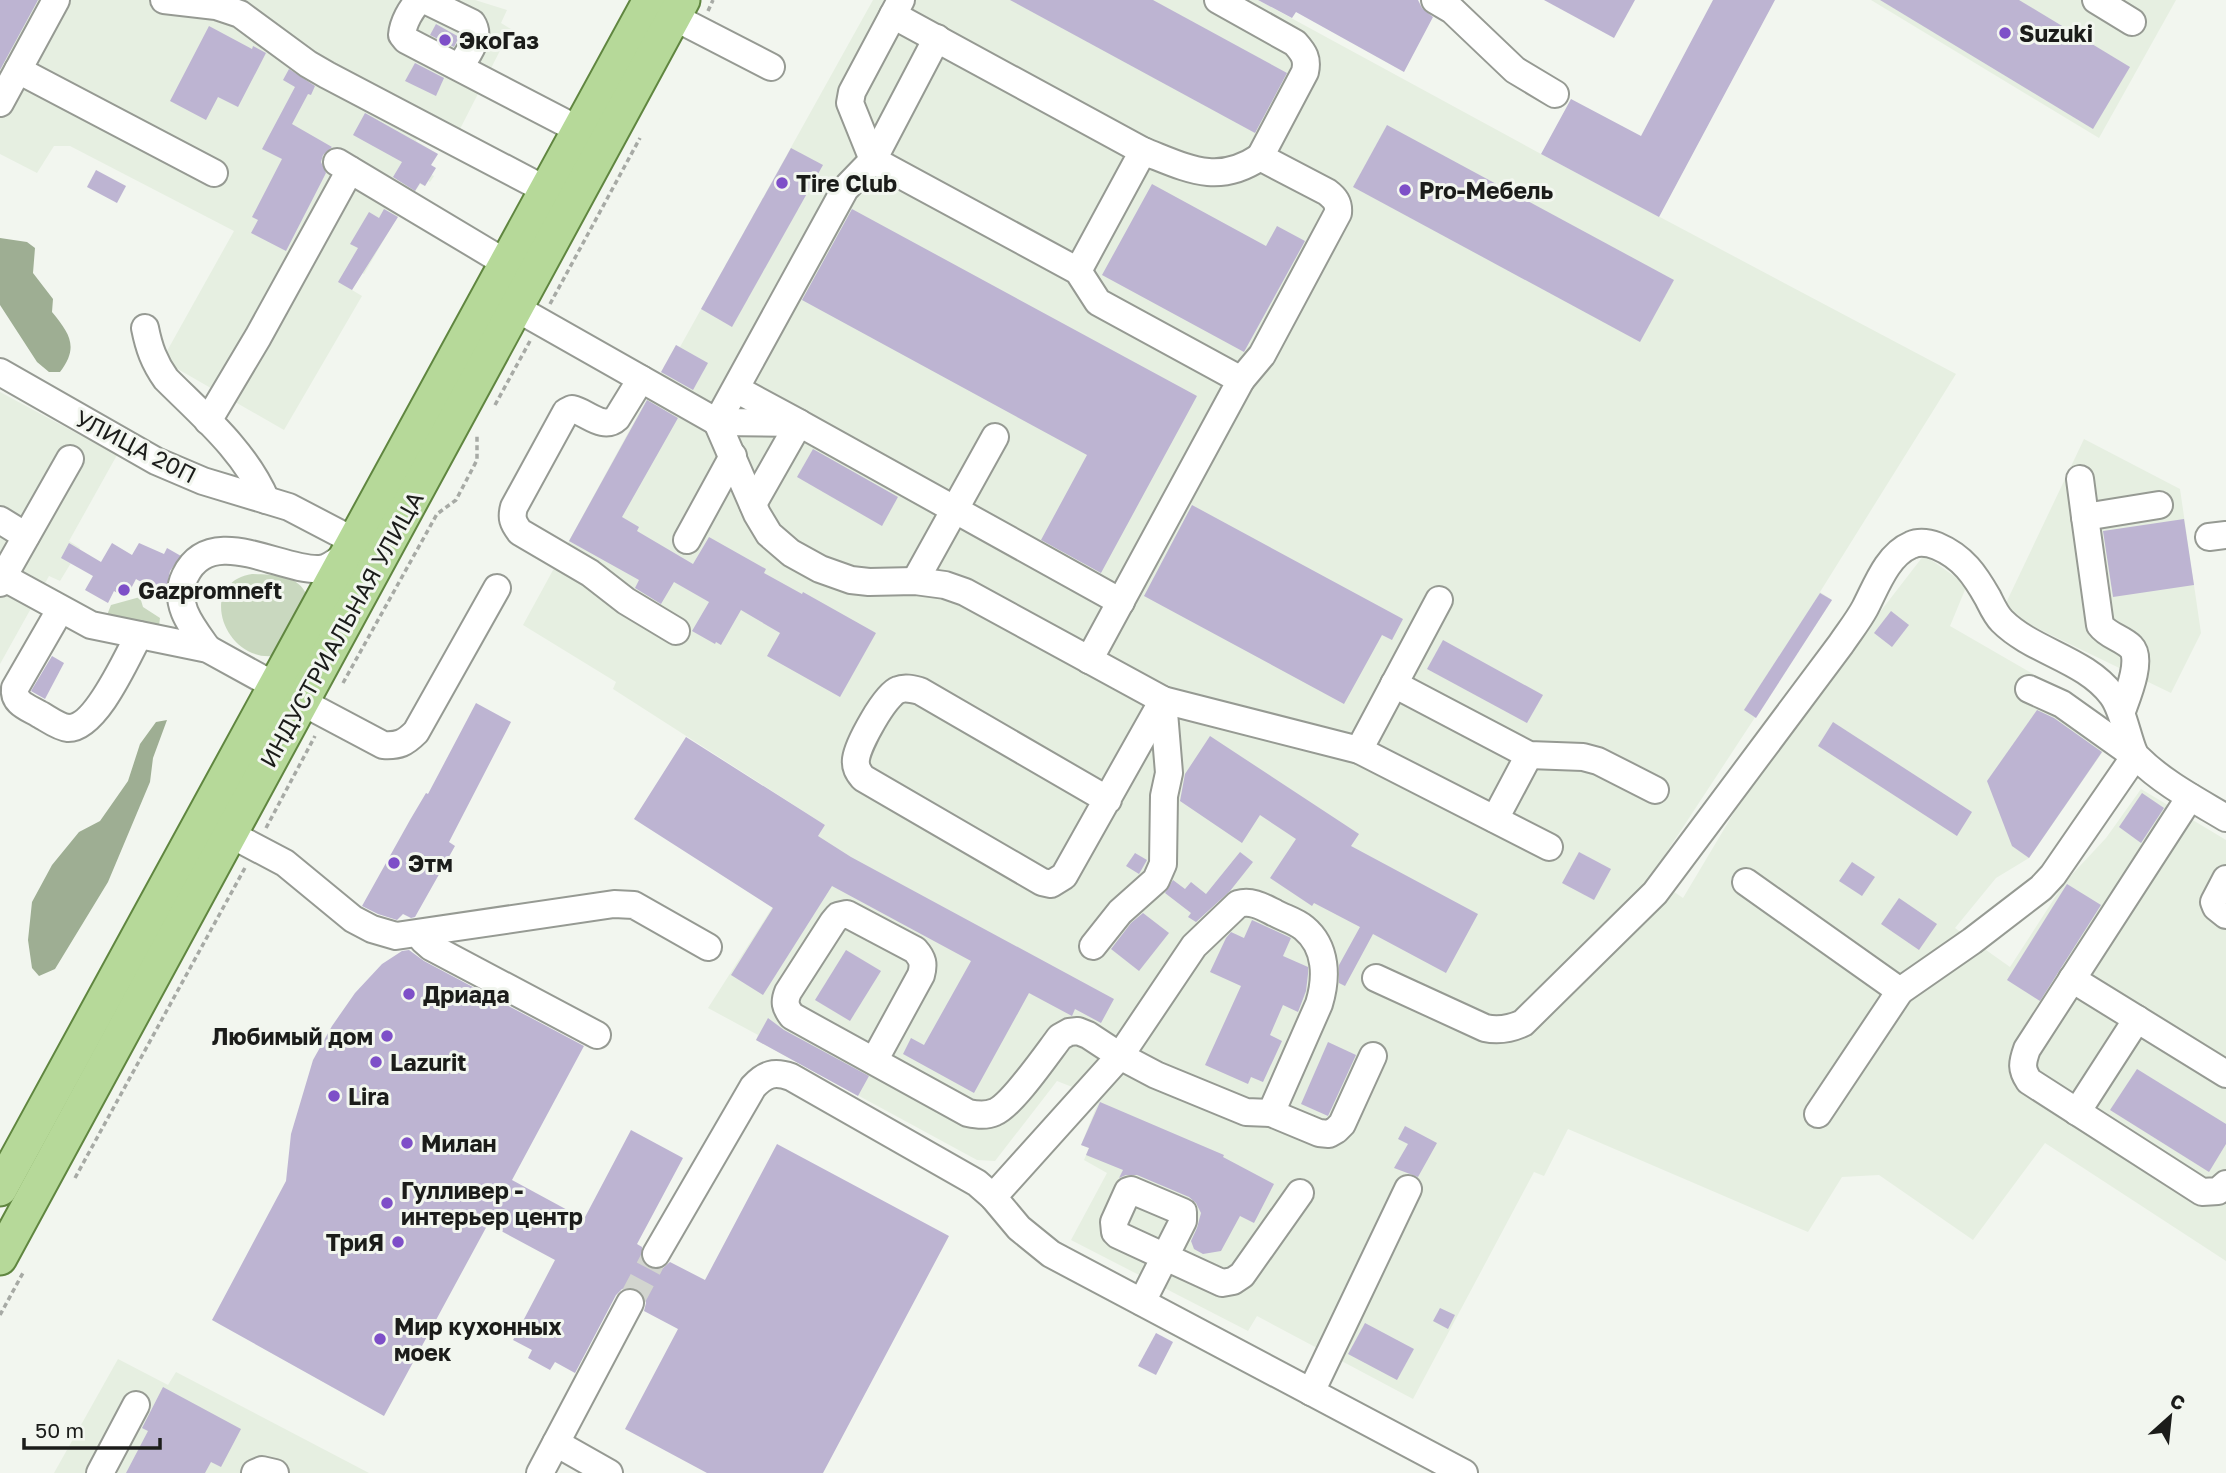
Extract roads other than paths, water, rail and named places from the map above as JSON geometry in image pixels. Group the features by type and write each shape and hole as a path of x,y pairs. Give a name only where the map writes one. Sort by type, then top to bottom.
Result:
{"main road":[{"name":"ИНДУСТРИАЛЬНАЯ УЛИЦА","path":"13,1263 243,841 301,701 351,547 579,130 676,12"},
{"name":"ИНДУСТРИАЛЬНАЯ УЛИЦА","path":"0,1189 301,701 528,315 676,12"}],"street":[{"path":"0,103 57,0"},
{"path":"164,0 216,6 240,14 327,75 546,190"},
{"path":"1219,0 1295,43 1303,51 1307,62 1305,72 1260,157 1245,167 1220,173 1202,172 1143,152 937,38 897,7 852,92 850,103 873,160 1078,271 1098,302 1241,380"},
{"path":"1435,0 1452,10 1515,70 1555,94"},
{"path":"2096,0 2132,22"},
{"path":"676,12 771,67"},
{"path":"717,422 845,189 873,160 937,38"},
{"path":"460,67 579,130"},
{"path":"18,70 214,173"},
{"path":"1078,271 1143,152"},
{"path":"1089,660 1241,380 1262,355 1338,214 1339,206 1334,197 1260,157"},
{"path":"208,421 258,337 344,166 506,262"},
{"path":"528,315 717,422 799,423"},
{"path":"145,328 150,355 166,379 242,456 257,477 267,500"},
{"name":"УЛИЦА 20П","path":"0,372 156,461 203,481 299,512 351,547"},
{"path":"641,379 612,423 605,424 578,410 566,412 514,507 512,516 513,523 520,532 590,573 626,601 676,631"},
{"path":"736,389 1121,602"},
{"path":"717,422 769,534 780,545 820,569 851,580 915,580 945,585 965,592 1163,700 1359,750 1549,847"},
{"path":"753,504 799,423"},
{"path":"915,580 995,438"},
{"path":"687,540 733,456"},
{"path":"70,459 2,580 91,625 208,649 383,745 397,746 405,743 416,732 497,588"},
{"path":"2080,479 2100,625 2106,632 2131,646 2137,661 2122,711"},
{"path":"2085,517 2159,505"},
{"path":"0,520 26,536"},
{"path":"1376,978 1485,1028 1513,1028 1523,1023 1655,893 1841,644 1863,611 1886,568 1899,553 1911,545 1922,542 1934,545 1962,561 1977,577 1999,618 2013,632 2094,677 2111,693 2122,711 2135,756"},
{"path":"208,649 185,613 179,596 188,571 198,560 217,552 236,552 263,556 310,569 321,569 330,566 351,547"},
{"path":"1359,750 1439,600"},
{"path":"60,610 15,688 14,695 17,701 61,726 76,727 91,717 139,635"},
{"path":"1394,684 1529,755 1583,757 1598,761 1655,790"},
{"path":"1108,800 920,691 906,688 896,690 888,696 859,748 856,761 857,771 863,778 1042,882 1051,884 1064,876 1108,800 1163,700"},
{"path":"2029,689 2062,704 2190,797 2226,818"},
{"path":"1093,946 1130,902 1156,880 1163,864 1164,796 1169,773 1163,700"},
{"path":"1495,819 1529,755"},
{"path":"1818,1114 1900,991 2041,888 2053,875 2135,756"},
{"path":"2190,797 2027,1049 2022,1063 2023,1072 2029,1081 2202,1192 2218,1191 2226,1184"},
{"path":"243,841 285,863 353,919 372,929 396,936 614,904 634,905 708,947"},
{"path":"2226,878 2214,902 2216,908 2226,915"},
{"path":"1746,882 1900,991"},
{"path":"993,1197 1120,1056 1194,946 1238,904 1255,904 1302,926 1320,949 1324,971 1324,987 1319,1004 1271,1113"},
{"path":"874,1061 921,975 922,958 915,950 847,914 838,916 833,922 795,980 785,1000 786,1009 792,1016 968,1113 982,1116 997,1112 1009,1102 1060,1037 1078,1031 1156,1075 1246,1112 1271,1113 1319,1133 1329,1134 1336,1130 1373,1056"},
{"path":"421,933 423,940 431,947 597,1035"},
{"path":"2072,979 2226,1074"},
{"path":"2077,1112 2137,1019"},
{"path":"656,1255 753,1087 769,1074 780,1073 959,1171 993,1197 1018,1228 1051,1254 1464,1473"},
{"path":"1311,1392 1408,1189"},
{"path":"1142,1303 1165,1256 1222,1283 1233,1281 1242,1275 1300,1193"},
{"path":"540,1473 630,1303"},
{"path":"100,1473 136,1405"},
{"path":"556,1443 609,1473"},
{"path":"255,1473 262,1470 275,1473"}],"tunnel":[{"path":"630,1303 656,1254"}],"place":[{"name":"Suzuki","path":"2005,33"},
{"name":"ЭкоГаз","path":"445,40"},
{"name":"Tire Club","path":"782,183"},
{"name":"Pro-Мебель","path":"1405,190"},
{"name":"Gazpromneft","path":"124,590"},
{"name":"Этм","path":"394,863"},
{"name":"Дриада","path":"409,994"},
{"name":"Любимый дом","path":"387,1036"},
{"name":"Lazurit","path":"376,1062"},
{"name":"Lira","path":"334,1096"},
{"name":"Милан","path":"407,1143"},
{"name":"Гулливер - интерьер центр","path":"387,1203"},
{"name":"ТриЯ","path":"398,1242"},
{"name":"Мир кухонных моек","path":"380,1339"}]}
